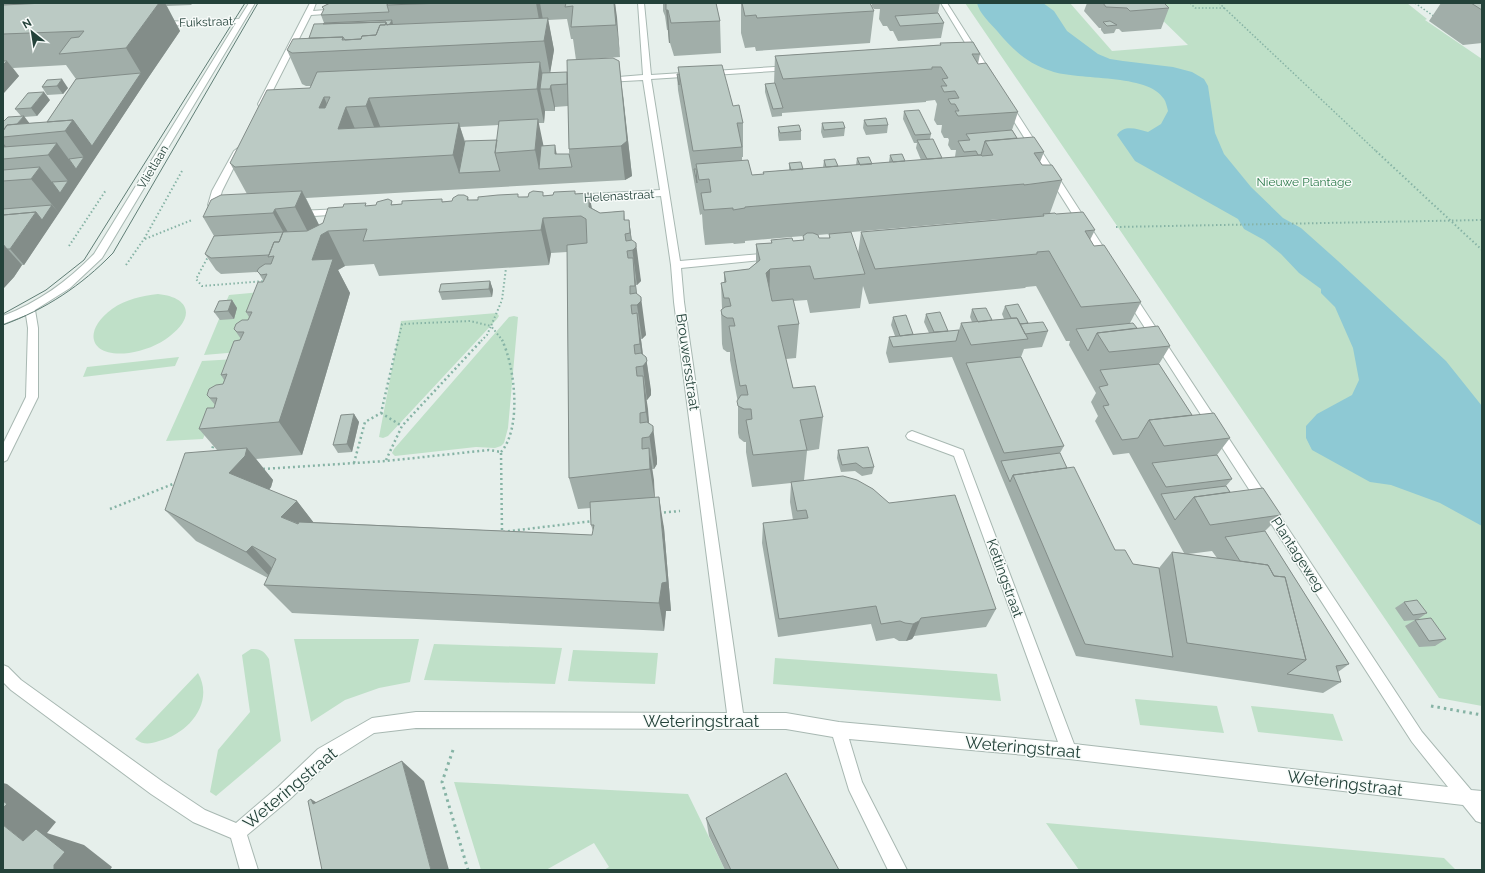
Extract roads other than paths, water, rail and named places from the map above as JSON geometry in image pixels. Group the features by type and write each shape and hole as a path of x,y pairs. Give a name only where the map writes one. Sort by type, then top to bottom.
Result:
{"street":[{"name":"Vlietlaan","path":"3,320 30,310 69,284 98,256 252,3"},
{"path":"258,113 269,99 313,3"},
{"name":"Brouwersstraat","path":"641,3 647,78 676,265 679,302 736,721"},
{"path":"944,3 972,54 998,90 1080,226 1114,272"},
{"path":"308,13 348,11"},
{"name":"Fuikstraat","path":"151,24 242,21"},
{"path":"600,81 796,67"},
{"path":"229,218 216,211 213,205 215,196 243,141"},
{"name":"Helenastraat","path":"563,199 664,193"},
{"path":"292,215 355,211"},
{"path":"676,265 786,255"},
{"name":"Plantageweg","path":"1123,285 1392,699 1418,737 1482,815"},
{"path":"3,457 32,397 33,328 30,310"},
{"name":"Kettingstraat","path":"912,436 959,452 1068,751"},
{"name":"Weteringstraat","path":"3,672 16,685 157,788 199,816 238,832 324,755 372,726 416,720 786,721 839,730 1068,751 1482,799"},
{"path":"839,730 855,784 888,853 898,870"},
{"path":"238,832 249,870"}],"water":[{"path":"977,3 1043,3 1054,11 1067,31 1098,54 1110,59 1173,67 1192,72 1204,79 1208,86 1215,133 1224,154 1251,187 1283,218 1301,228 1338,261 1446,361 1482,406 1482,526 1440,503 1391,485 1370,482 1312,450 1306,438 1306,426 1317,414 1352,395 1359,380 1353,348 1335,307 1321,293 1321,289 1299,273 1281,254 1264,240 1244,229 1238,219 1135,161 1117,135 1123,129 1127,128 1148,132 1161,124 1168,111 1164,99 1156,91 1144,85 1129,81 1063,74 1043,68 1022,56 1009,45 989,22 978,7"}],"tram line":[{"path":"3,314 46,290 84,260 245,3"},
{"path":"3,325 34,312 62,295 88,276 113,253 258,3"}],"park label":[{"name":"Nieuwe Plantage","path":"1304,182"}]}
